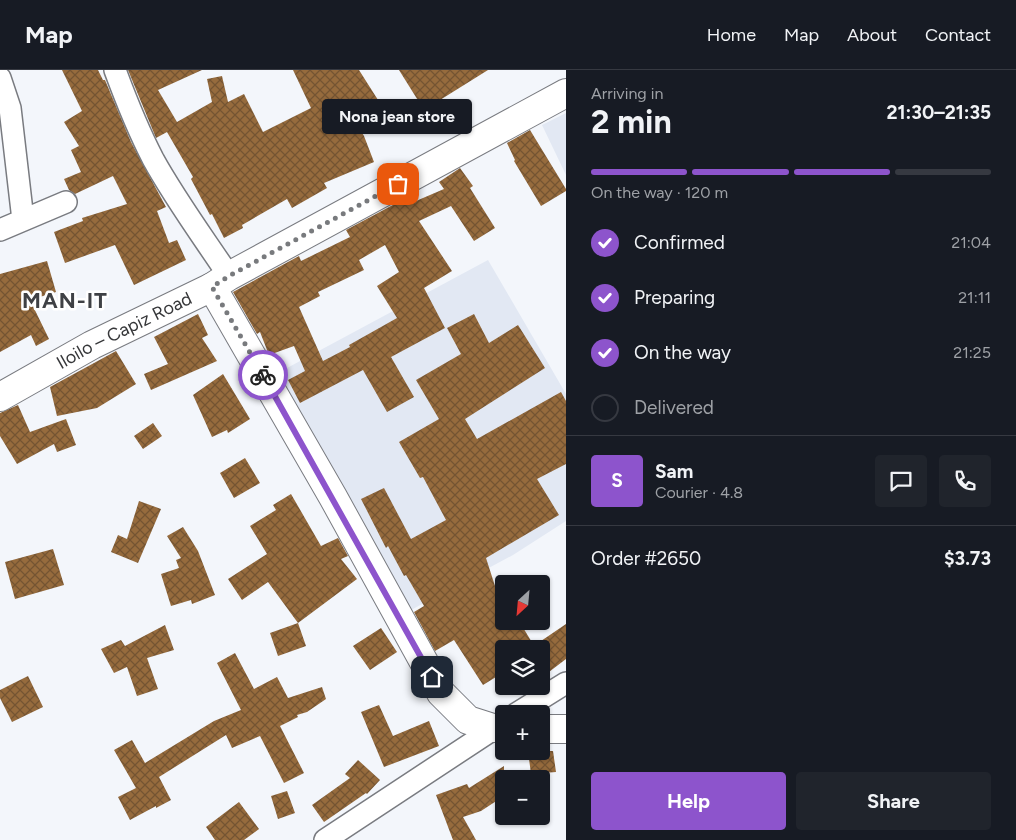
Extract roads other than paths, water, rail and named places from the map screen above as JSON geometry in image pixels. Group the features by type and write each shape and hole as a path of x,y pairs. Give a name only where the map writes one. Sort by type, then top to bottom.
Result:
{"main road":[{"name":"Iloilo – Capiz Road","path":"0,397 92,345 221,281 566,93"},
{"path":"221,281 333,497 441,693 468,720 495,725"},
{"path":"550,728 566,729"}],"street":[{"path":"114,70 130,112 153,159 178,200 221,281"},
{"path":"0,78 10,108 23,220"},
{"path":"0,230 66,202"},
{"path":"531,705 566,683"},
{"path":"326,840 495,729"}],"place":[{"name":"Nona jean store","path":"398,184"}],"district":[{"name":"MAN-IT","path":"65,300"}]}
